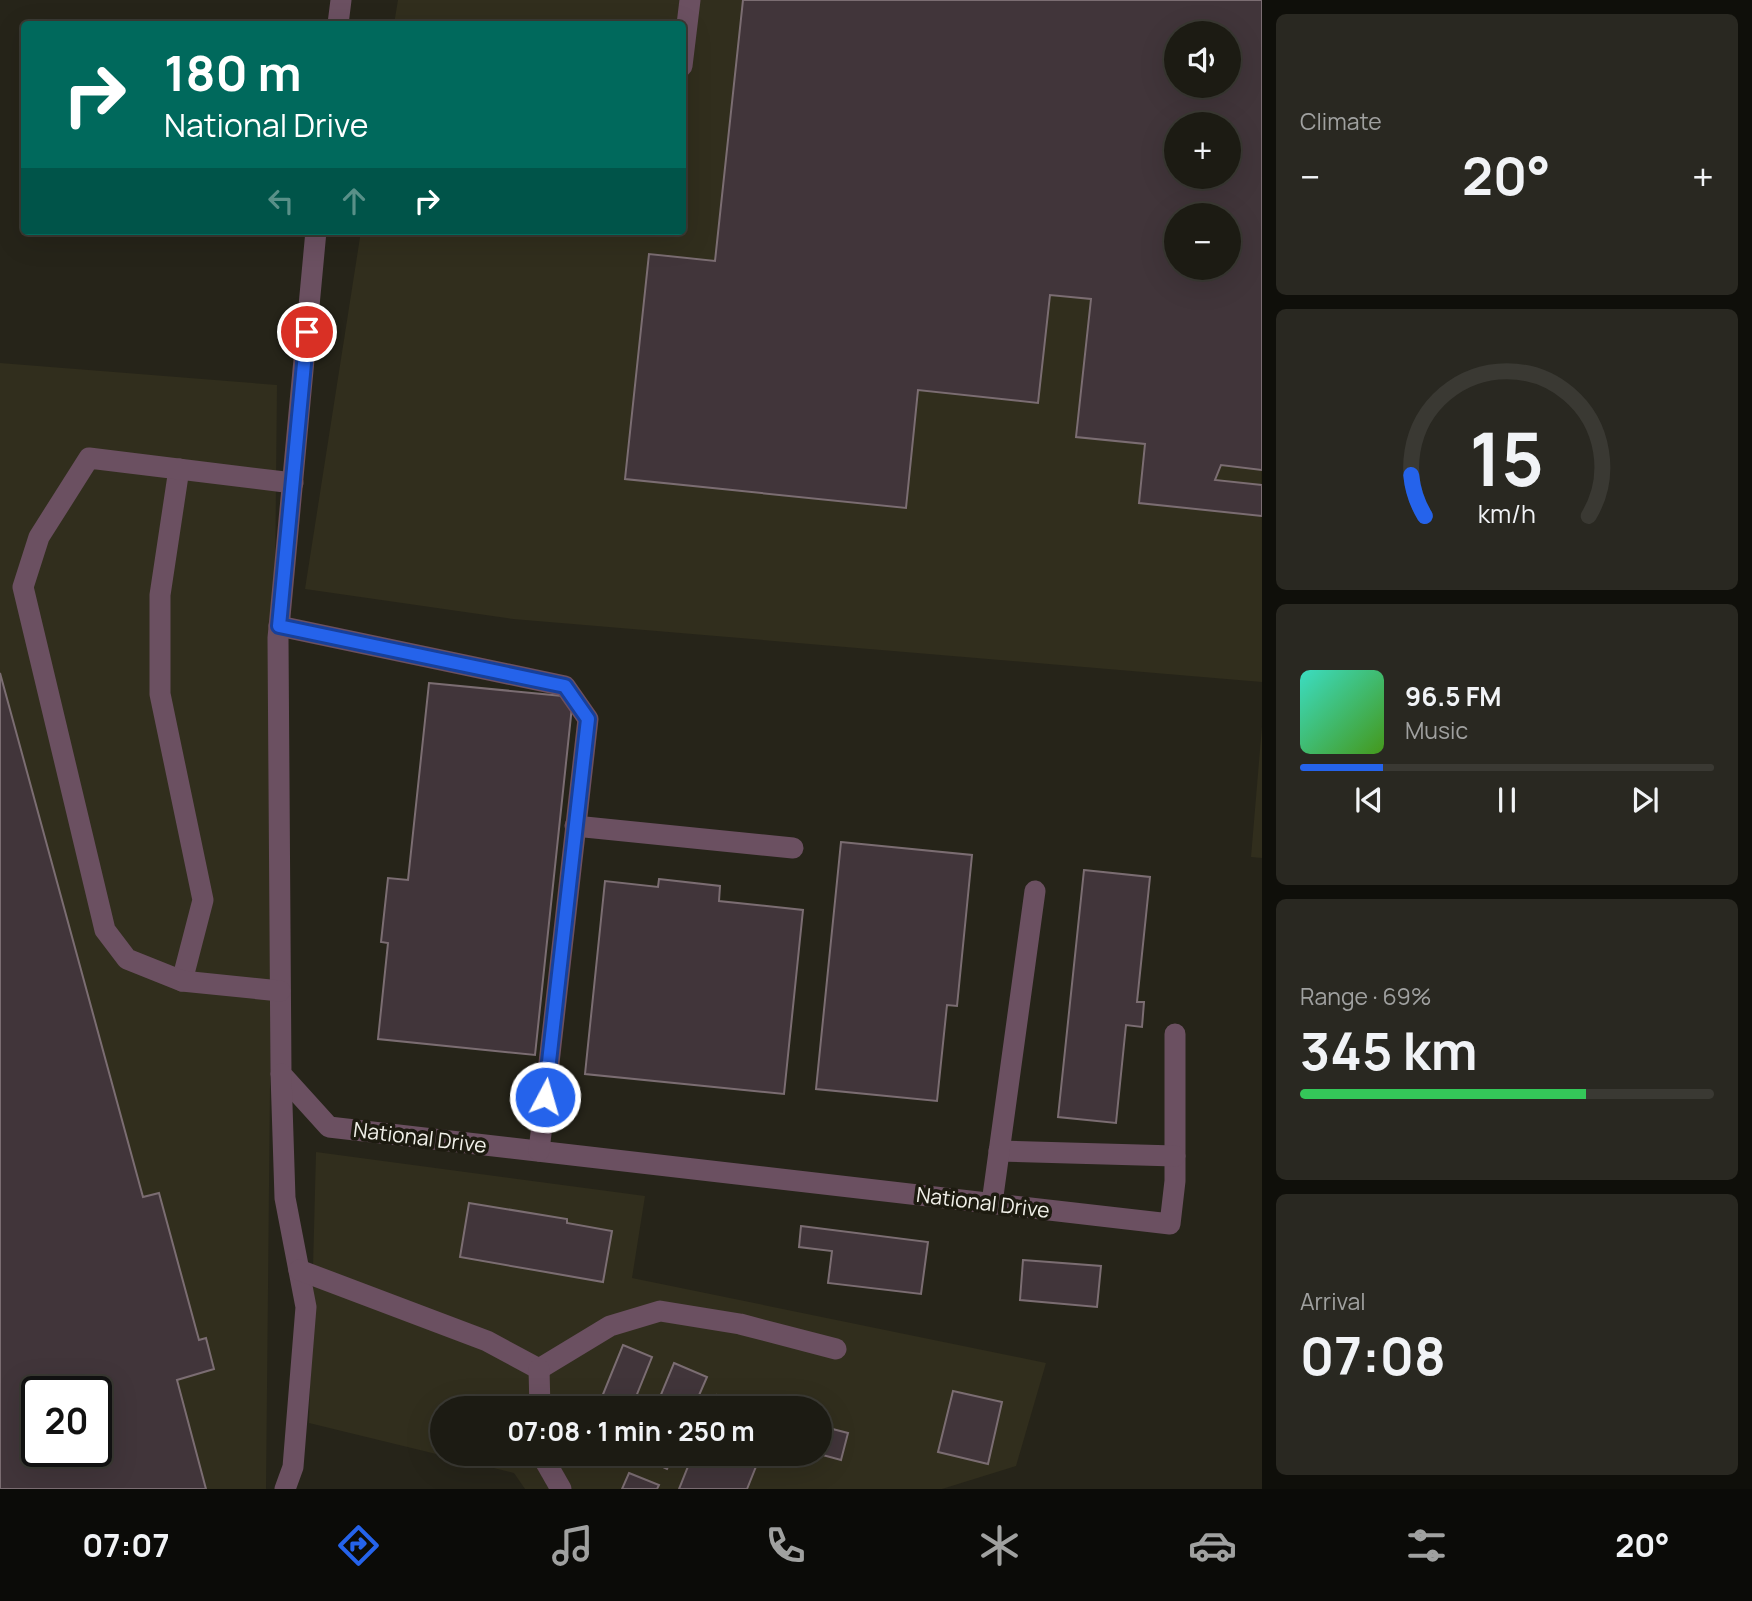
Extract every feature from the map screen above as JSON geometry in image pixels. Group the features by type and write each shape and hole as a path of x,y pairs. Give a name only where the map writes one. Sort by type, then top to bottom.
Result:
{"street":[{"path":"338,21 341,0"},
{"path":"686,33 690,0"},
{"path":"285,1489 293,1467 306,1307 285,1198 280,991 279,626 316,235"},
{"path":"280,991 182,981 127,959 105,930 23,587 39,537 89,458 293,483"},
{"path":"179,469 160,594 160,694 203,900 182,981"},
{"path":"279,626 565,686 588,719 539,1151"},
{"path":"575,826 793,848"},
{"path":"992,1203 1035,891"},
{"path":"999,1151 1175,1156 1175,1034"},
{"name":"National Drive","path":"281,1074 329,1127 1170,1224 1174,1202 1175,1156"},
{"path":"299,1270 487,1341 539,1369"},
{"path":"539,1369 610,1326 660,1311 740,1324 836,1349"},
{"path":"539,1369 540,1396"},
{"path":"548,1466 561,1489"}],"shaded area":[{"path":"398,0 1262,0 1262,682 513,619 305,589 360,235 686,235 686,21 394,21"},
{"path":"0,363 277,385 266,1489 0,1489"},
{"path":"1262,726 1262,858 1251,857"},
{"path":"316,1152 645,1196 632,1278 1046,1363 1016,1466 942,1489 525,1489 514,1473 485,1466 832,1466 832,1396 430,1396 430,1453 309,1423"}],"building":[{"path":"743,0 1262,0 1262,470 1221,465 1215,480 1262,485 1262,516 1139,503 1145,444 1076,437 1091,299 1050,295 1038,403 918,390 906,508 625,479 649,254 715,261"},
{"path":"0,673 143,1197 159,1193 199,1340 206,1338 214,1369 177,1380 206,1489 0,1489"},
{"path":"429,683 573,697 535,1055 378,1039 388,943 381,942 388,878 408,880"},
{"path":"841,842 972,855 957,1006 947,1005 937,1101 816,1089"},
{"path":"1084,870 1150,877 1137,1002 1144,1002 1142,1027 1126,1025 1116,1123 1058,1117"},
{"path":"659,879 720,886 719,901 803,910 784,1094 585,1074 605,881 658,887"},
{"path":"469,1203 567,1219 567,1223 612,1231 603,1282 460,1257"},
{"path":"801,1226 928,1242 921,1294 828,1283 832,1251 799,1247"},
{"path":"1023,1260 1101,1266 1097,1307 1020,1300"},
{"path":"623,1345 652,1357 636,1396 602,1396"},
{"path":"674,1363 707,1377 699,1396 660,1396"},
{"path":"953,1391 1002,1402 988,1464 938,1452"},
{"path":"832,1429 848,1433 841,1460 832,1458"},
{"path":"688,1466 756,1466 747,1489 679,1489"},
{"path":"629,1473 659,1485 657,1489 622,1489"}],"route":[{"path":"307,332 279,626 565,686 588,719 545,1097"}]}
